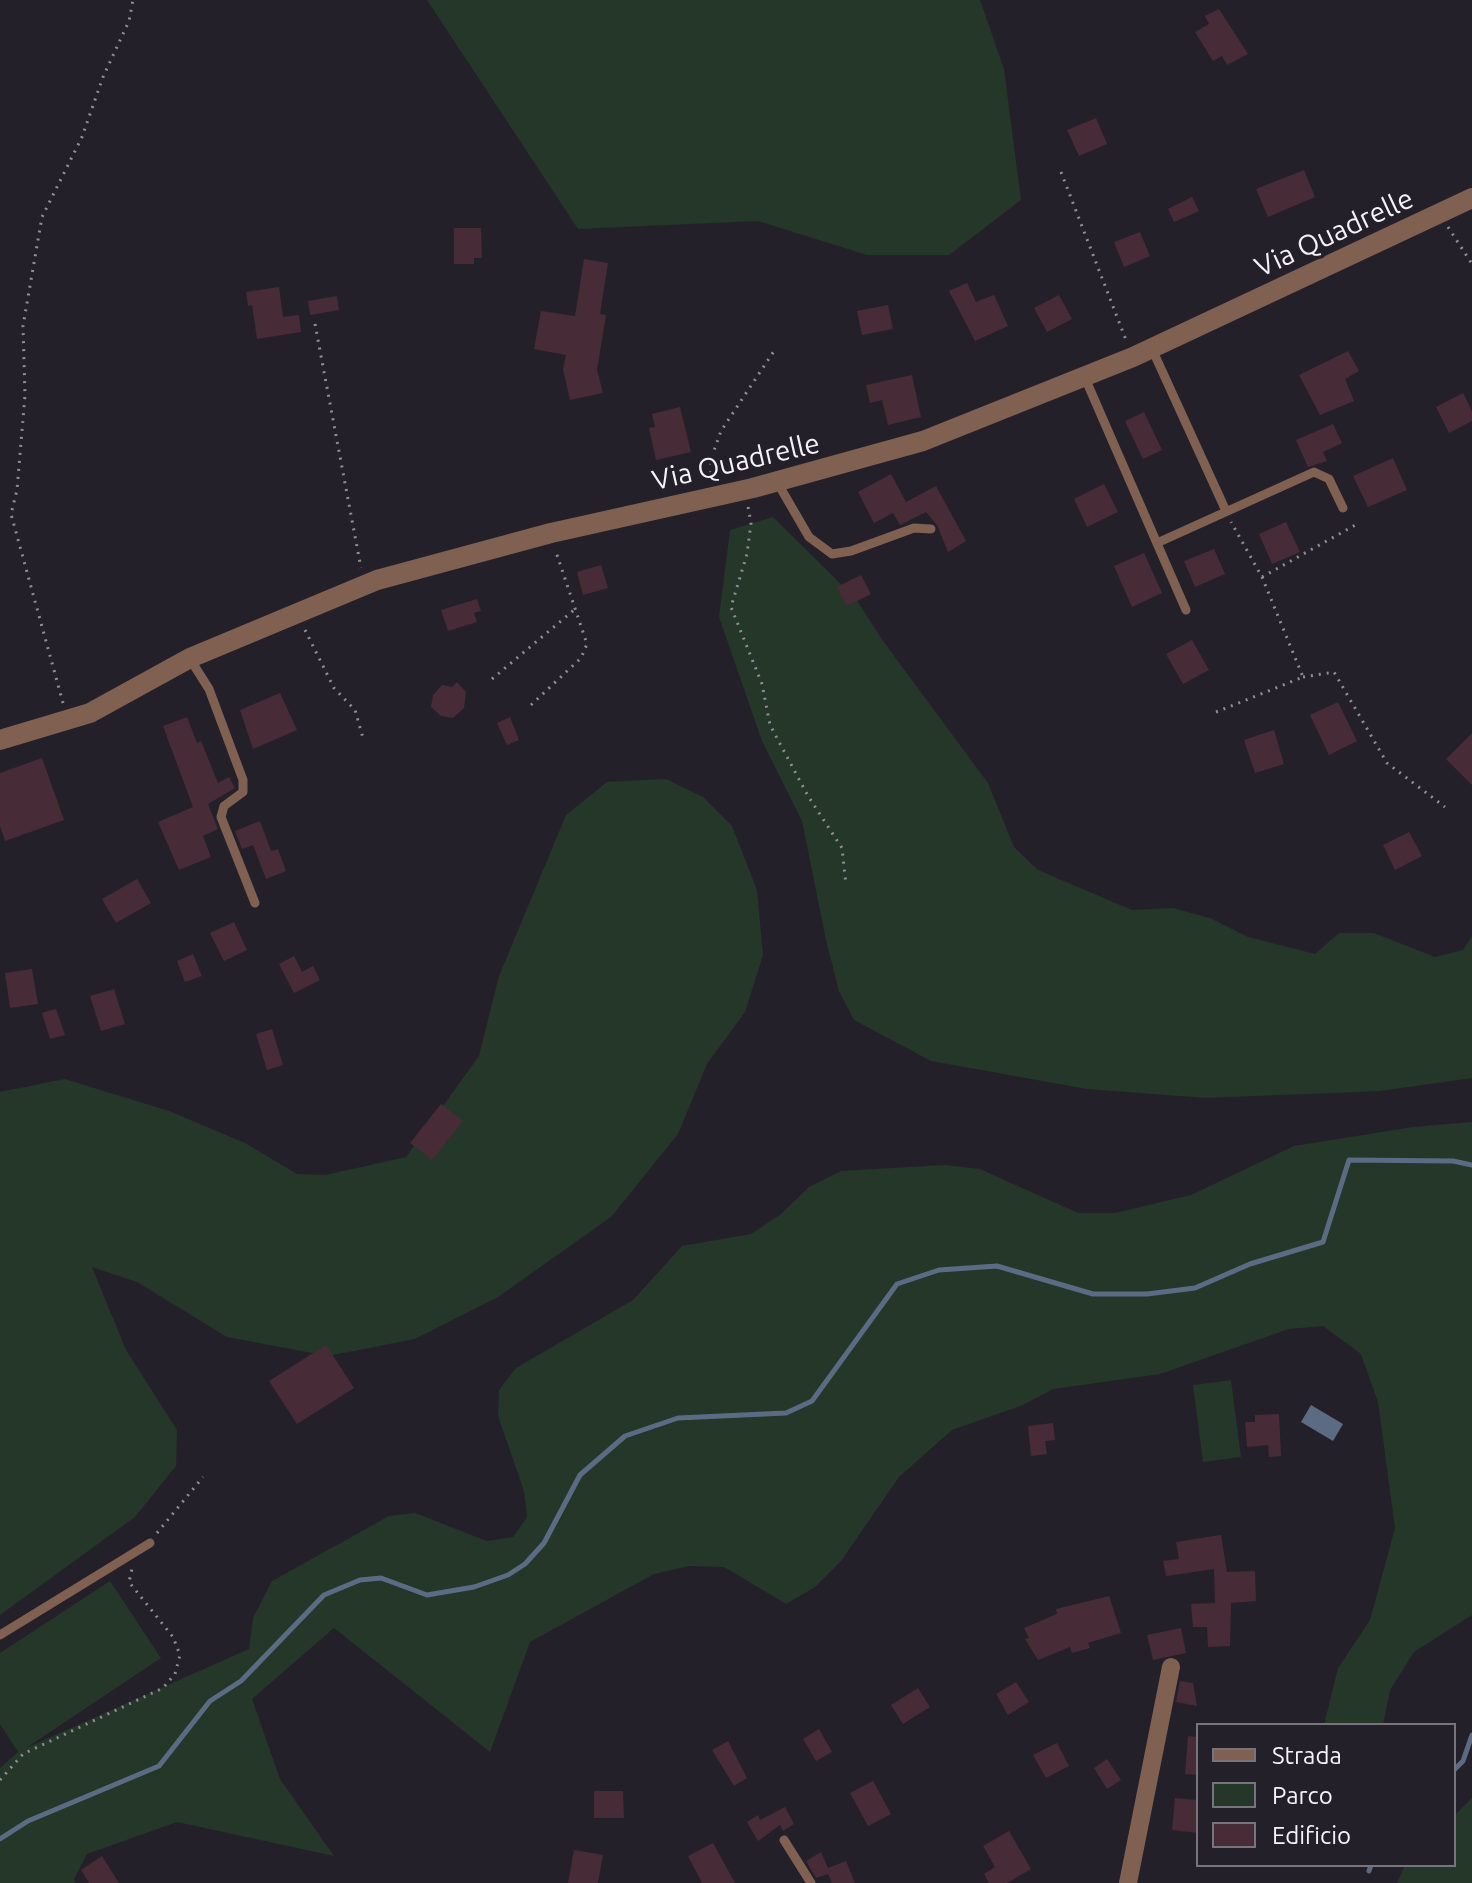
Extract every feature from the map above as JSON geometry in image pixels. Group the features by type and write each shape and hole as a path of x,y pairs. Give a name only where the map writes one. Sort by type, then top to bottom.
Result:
{"street":[{"name":"Via Quadrelle","path":"0,740 66,722 97,709 190,658 364,584 551,533 777,482 923,441 1142,353 1472,198"},
{"path":"1128,1883 1171,1667"}],"lane":[{"path":"1142,353 1226,511"},
{"path":"1085,378 1186,610"},
{"path":"1157,543 1314,472 1329,479 1343,508"},
{"path":"777,482 809,537 832,554 851,551 914,528 931,529"},
{"path":"190,658 209,689 243,780 243,792 224,806 221,817 255,903"},
{"path":"0,1635 150,1543"},
{"path":"784,1840 811,1883"}],"path":[{"path":"66,722 61,691 15,541 11,514 17,490 25,395 23,326 42,217 82,137 103,77 129,21 133,0"},
{"path":"1061,172 1142,353"},
{"path":"1440,214 1472,264"},
{"path":"315,324 364,584"},
{"path":"711,497 711,459 716,441 774,351"},
{"path":"744,490 751,523 747,554 731,607 762,684 770,725 808,796 842,848 846,885"},
{"path":"1226,511 1262,577 1303,677"},
{"path":"1262,577 1359,523"},
{"path":"531,705 581,658 587,644 551,533"},
{"path":"492,679 574,610"},
{"path":"297,611 332,684 355,710 363,738"},
{"path":"1216,712 1303,677 1334,672 1387,763 1445,807"},
{"path":"0,1780 23,1754 163,1688 175,1674 180,1655 173,1637 129,1582 134,1562 203,1477"}],"green space":[{"path":"427,0 980,0 1004,69 1021,200 949,255 867,255 758,221 578,229"},
{"path":"773,517 856,599 883,641 988,783 1014,847 1038,870 1132,910 1173,908 1210,918 1248,937 1315,954 1339,933 1374,933 1435,957 1463,950 1472,936 1472,1078 1380,1091 1206,1098 1087,1089 931,1061 854,1020 839,991 802,821 762,741 719,617 730,530"},
{"path":"666,779 703,797 732,826 757,890 763,955 745,1012 707,1064 678,1134 611,1217 498,1297 415,1339 328,1356 227,1337 137,1282 92,1267 126,1350 177,1430 176,1466 135,1517 0,1615 0,1092 65,1079 169,1111 245,1143 297,1174 325,1175 406,1157 479,1056 499,976 566,815 607,782"},
{"path":"1472,1122 1472,1615 1414,1652 1390,1690 1383,1723 1324,1723 1338,1668 1370,1620 1395,1528 1378,1402 1361,1354 1323,1326 1289,1329 1160,1374 1053,1389 1023,1405 952,1430 899,1477 841,1561 815,1587 786,1604 724,1567 689,1566 654,1574 530,1642 490,1752 334,1628 252,1699 280,1779 334,1856 177,1822 87,1854 74,1879 75,1883 0,1883 0,1768 18,1752 0,1724 0,1653 110,1581 161,1658 26,1748 249,1649 253,1618 272,1581 389,1516 415,1513 487,1541 513,1537 527,1517 524,1491 498,1416 499,1390 516,1368 633,1300 682,1246 751,1234 781,1214 809,1187 841,1171 945,1165 980,1169 1078,1213 1115,1213 1191,1195 1294,1146 1413,1127"},
{"path":"1231,1380 1241,1457 1203,1462 1193,1385"},
{"path":"1472,1798 1472,1883 1397,1883 1404,1867 1456,1867 1456,1814"}],"water":[{"path":"1311,1405 1343,1424 1333,1441 1301,1422"}],"building":[{"path":"1219,9 1248,54 1227,65 1222,56 1213,61 1195,32 1209,24 1205,16"},
{"path":"1096,118 1107,144 1079,156 1067,130"},
{"path":"1304,170 1315,197 1268,217 1256,189"},
{"path":"1192,197 1199,211 1174,222 1168,209"},
{"path":"454,228 481,228 482,258 474,258 474,264 454,264"},
{"path":"1140,232 1150,256 1124,267 1114,242"},
{"path":"584,259 608,263 600,314 606,315 597,370 603,393 570,400 563,369 566,355 534,349 541,311 575,316"},
{"path":"967,283 976,302 994,295 1008,326 975,341 949,291"},
{"path":"279,287 283,317 299,315 301,332 257,339 252,305 248,306 246,292"},
{"path":"1059,295 1072,319 1047,332 1034,308"},
{"path":"337,296 339,310 310,315 308,301"},
{"path":"888,305 893,329 862,335 857,311"},
{"path":"1348,351 1359,371 1345,379 1354,401 1320,415 1299,375"},
{"path":"912,375 921,417 888,425 882,400 870,403 866,385"},
{"path":"1463,393 1472,411 1472,421 1449,433 1436,407"},
{"path":"680,407 691,452 656,460 649,428 655,427 652,414"},
{"path":"1144,412 1162,450 1143,459 1125,421"},
{"path":"1333,424 1342,443 1323,452 1327,461 1308,467 1296,440"},
{"path":"1393,458 1407,490 1368,507 1353,476"},
{"path":"891,474 906,502 936,486 966,541 948,552 937,525 926,512 900,525 893,513 874,523 858,492"},
{"path":"1104,484 1118,512 1087,527 1074,499"},
{"path":"1286,522 1300,552 1272,564 1259,534"},
{"path":"1214,549 1225,574 1195,587 1184,561"},
{"path":"1144,553 1162,593 1132,607 1114,566"},
{"path":"601,565 608,588 583,595 577,572"},
{"path":"861,575 871,594 847,606 837,587"},
{"path":"477,599 481,611 474,613 477,622 448,631 441,610"},
{"path":"1192,640 1209,670 1183,684 1166,654"},
{"path":"457,682 466,692 464,708 453,718 441,716 431,707 433,695 442,685 452,687"},
{"path":"280,693 297,730 253,749 240,710"},
{"path":"1338,702 1357,741 1329,755 1310,715"},
{"path":"187,717 197,743 201,741 218,783 229,777 235,788 208,804 218,829 203,836 211,857 179,870 158,822 193,807 163,726"},
{"path":"510,717 519,740 507,745 497,723"},
{"path":"1274,730 1284,764 1255,773 1244,740"},
{"path":"1472,733 1472,785 1446,759"},
{"path":"42,758 64,820 5,841 0,826 0,773"},
{"path":"260,821 271,851 278,849 286,871 266,879 253,845 242,849 235,831"},
{"path":"1409,832 1422,856 1395,870 1383,845"},
{"path":"137,879 151,903 116,923 102,899"},
{"path":"234,922 247,950 224,961 210,933"},
{"path":"193,954 202,976 185,982 177,961"},
{"path":"294,956 302,972 313,966 320,980 294,993 279,964"},
{"path":"32,969 38,1004 10,1008 5,973"},
{"path":"114,989 125,1024 101,1031 90,996"},
{"path":"56,1009 65,1035 50,1039 42,1013"},
{"path":"272,1029 283,1065 267,1070 256,1034"},
{"path":"441,1104 463,1121 432,1160 410,1143"},
{"path":"326,1345 354,1388 297,1424 269,1381"},
{"path":"1279,1414 1281,1456 1269,1457 1268,1445 1247,1447 1245,1422 1255,1422 1255,1415"},
{"path":"1053,1423 1055,1440 1045,1441 1047,1454 1031,1456 1028,1426"},
{"path":"1221,1535 1227,1572 1255,1571 1256,1601 1231,1603 1230,1646 1208,1647 1207,1627 1193,1627 1191,1604 1215,1603 1214,1569 1166,1576 1163,1561 1179,1559 1176,1542"},
{"path":"1109,1596 1121,1633 1088,1643 1090,1648 1072,1653 1070,1647 1038,1660 1025,1639 1029,1638 1024,1628 1057,1614 1056,1609"},
{"path":"1181,1628 1186,1653 1153,1660 1147,1635"},
{"path":"1180,1681 1193,1683 1197,1706 1176,1702"},
{"path":"1016,1682 1029,1702 1008,1715 996,1694"},
{"path":"918,1688 930,1707 903,1724 891,1705"},
{"path":"819,1729 832,1752 816,1761 803,1739"},
{"path":"1188,1736 1196,1737 1196,1775 1185,1774"},
{"path":"728,1741 747,1778 734,1786 712,1750"},
{"path":"1057,1743 1069,1766 1046,1778 1033,1755"},
{"path":"1107,1759 1121,1780 1107,1789 1094,1768"},
{"path":"873,1781 891,1814 868,1826 850,1793"},
{"path":"594,1791 623,1791 624,1818 594,1818"},
{"path":"1175,1798 1196,1800 1196,1833 1172,1830"},
{"path":"785,1807 794,1824 783,1831 780,1825 758,1841 747,1822 758,1815 760,1820"},
{"path":"1009,1831 1031,1869 1007,1883 989,1883 984,1874 995,1867 983,1846"},
{"path":"713,1843 735,1883 702,1883 688,1856"},
{"path":"574,1850 603,1855 598,1883 568,1883"},
{"path":"821,1852 828,1868 846,1861 855,1883 832,1883 828,1874 816,1878 806,1861"},
{"path":"102,1856 119,1883 89,1883 81,1870"}],"waterway":[{"path":"0,1839 28,1821 159,1766 210,1701 241,1681 324,1595 360,1580 381,1578 427,1595 474,1587 508,1575 525,1564 544,1543 580,1475 625,1436 678,1418 786,1413 812,1401 897,1284 939,1270 997,1266 1093,1294 1147,1294 1195,1288 1250,1264 1323,1242 1349,1160 1453,1161 1472,1165"},
{"path":"1456,1768 1463,1761 1472,1735"},
{"path":"1369,1871 1370,1867"}]}
